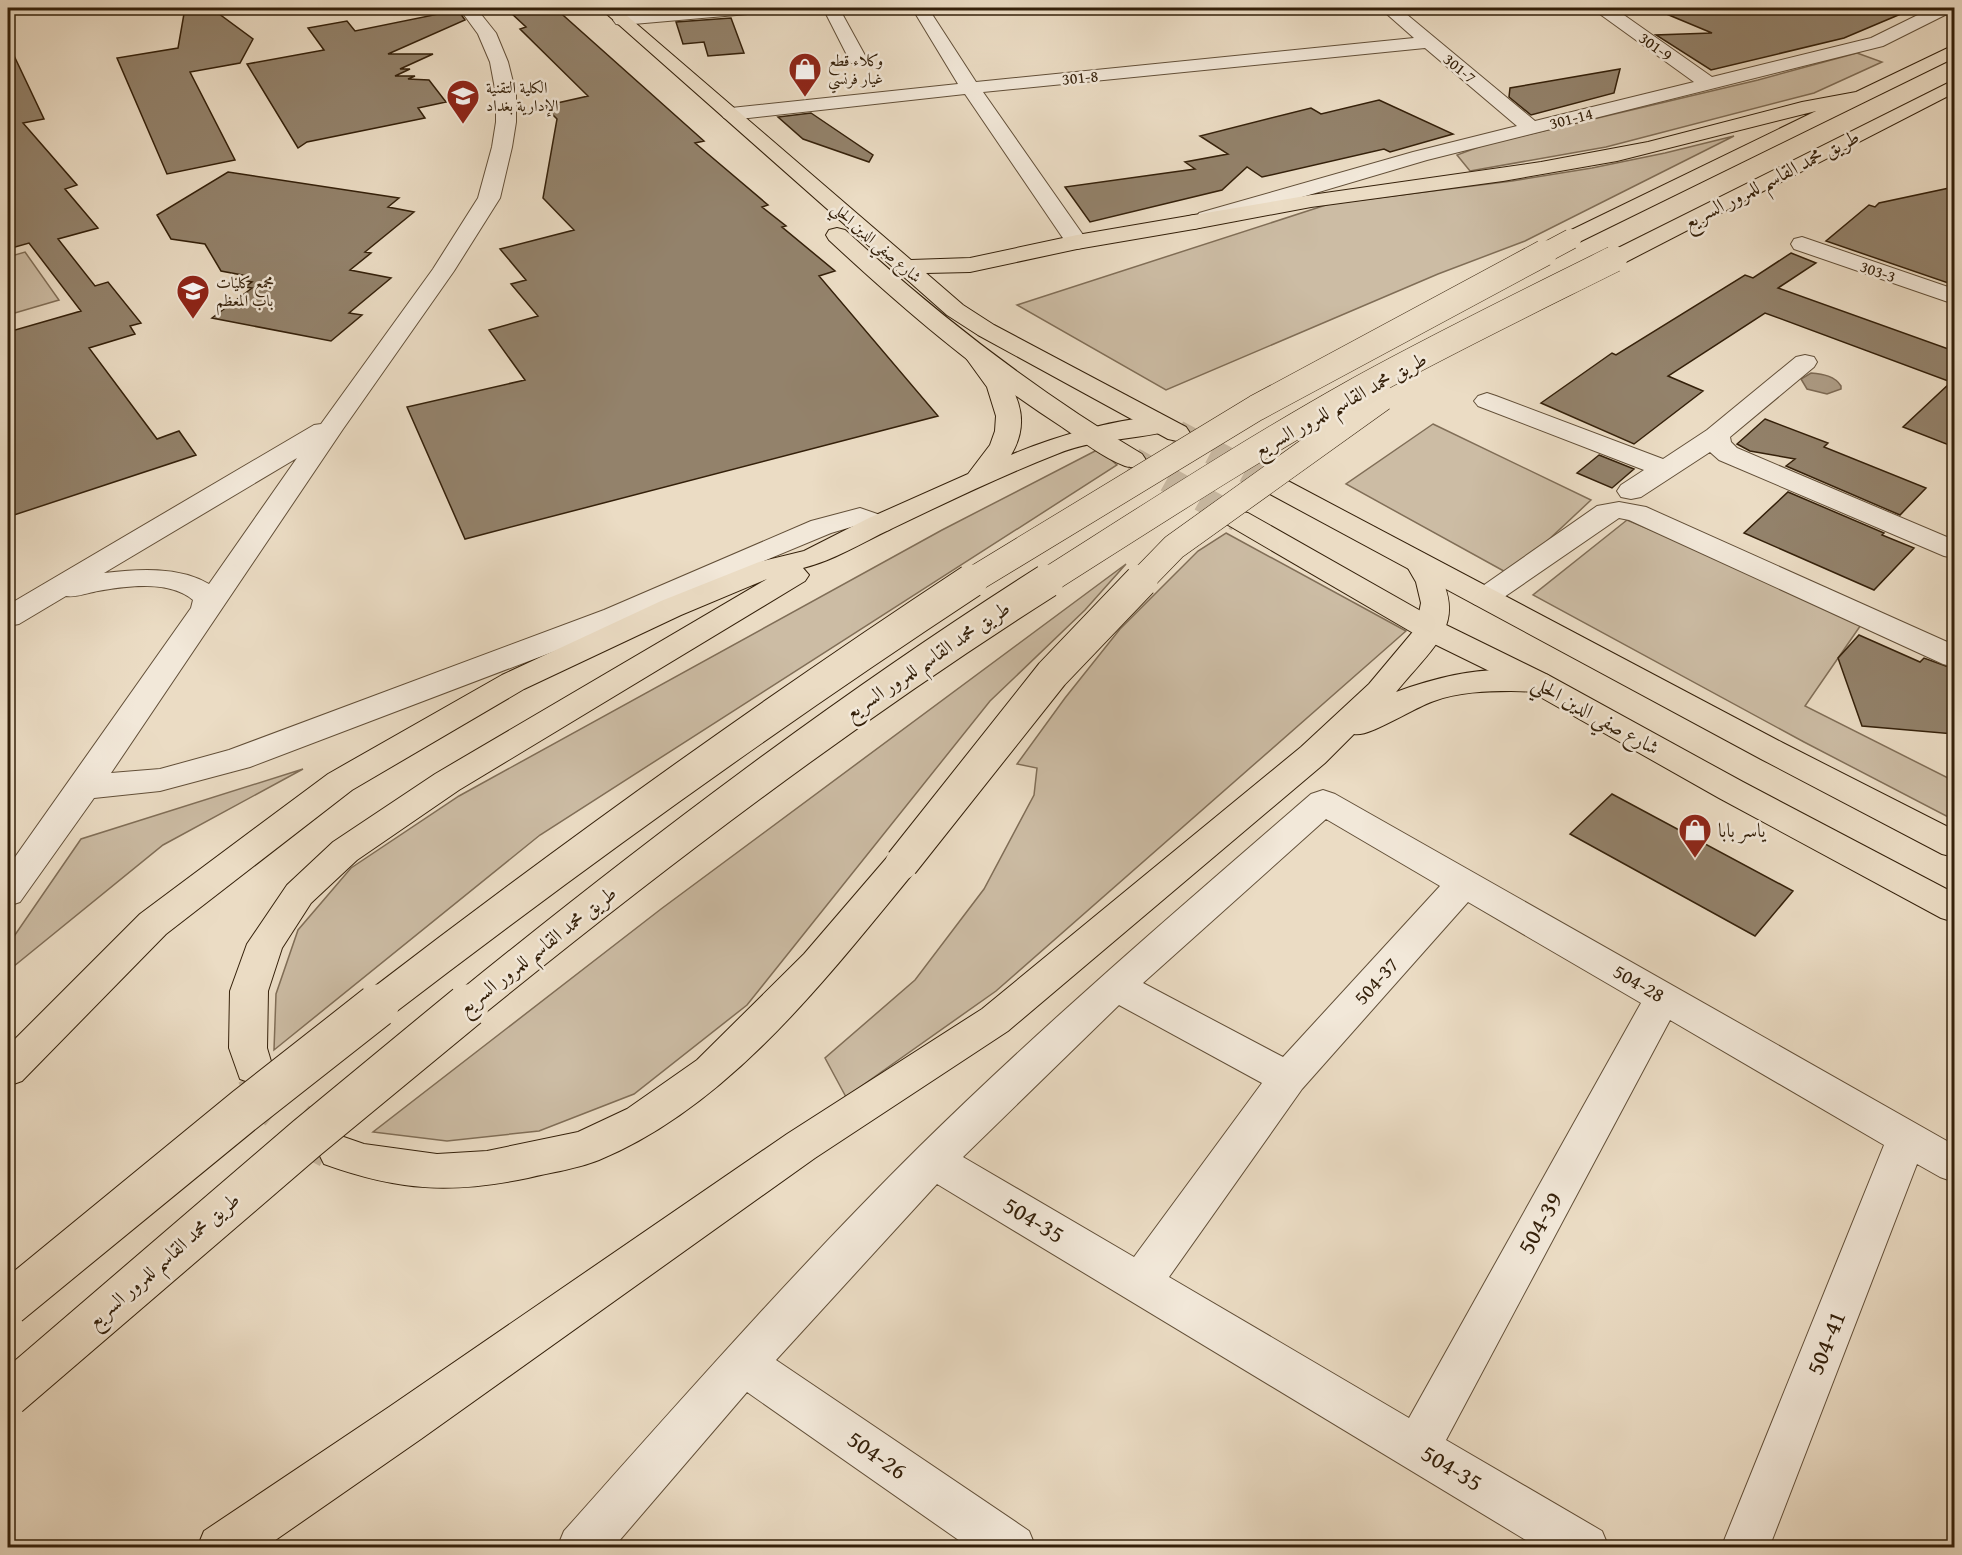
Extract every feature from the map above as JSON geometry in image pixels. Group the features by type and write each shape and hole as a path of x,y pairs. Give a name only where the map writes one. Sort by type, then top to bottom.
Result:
{"main road":[{"name":"شارع صفي الدين الحلي","path":"583,8 812,212 903,297 978,358 1091,436 1133,460"},
{"name":"شارع صفي الدين الحلي","path":"615,14 906,267 962,295 986,330 1169,429 1091,436"},
{"name":"طريق محمد القاسم للمرور السريع","path":"8,1304 140,1193 582,848 805,692 993,567 1273,398 1392,332 1571,239 1954,51"},
{"name":"طريق محمد القاسم للمرور السريع","path":"8,1395 185,1240 437,1028 637,871 826,730 1025,594 1315,414 1489,321 1954,86"},
{"path":"906,267 945,267 1014,257 1077,242 1320,200 1492,177 1617,155 1715,132 1814,104 1865,96"},
{"path":"977,479 997,460 1007,438 1010,416 1006,396 995,376 978,358 958,329 962,295 982,272 1014,257"},
{"path":"338,1152 364,1161 437,1172 487,1169 585,1148 641,1120 711,1071 817,964 969,782 1052,674 1174,547 1489,321"},
{"path":"10,1067 153,924 340,782 513,682 671,608 770,568 814,557 879,524 1050,447 1091,436"},
{"path":"1278,487 1772,751 1954,845"},
{"name":"شارع صفي الدين الحلي","path":"1238,519 1431,630 1537,682 1731,790 1954,909"},
{"path":"254,1068 248,1048 249,991 265,944 299,894 345,850 447,782 794,576 814,557"},
{"path":"221,1548 405,1423 801,1146 996,1020 1313,755 1380,691 1431,630 1436,603 1431,582 1419,563"},
{"path":"1313,755 1382,711 1428,692 1464,682 1498,679 1537,682"},
{"path":"1731,790 1772,751"}],"street":[{"path":"8,892 84,787 332,426 443,271 489,198 495,182 506,122 506,94 499,62 487,33 467,8"},
{"path":"615,14 759,8"},
{"path":"831,8 858,59"},
{"path":"920,8 970,88 1077,242"},
{"name":"301-7","path":"1389,8 1531,128"},
{"name":"301-9","path":"1603,8 1709,84"},
{"name":"301-14","path":"1194,222 1420,156 1877,42 1945,8"},
{"name":"301-8","path":"731,114 1430,42"},
{"name":"303-3","path":"1802,244 1954,297"},
{"path":"1631,491 1716,436 1805,362"},
{"path":"1487,401 1665,469"},
{"path":"8,617 332,426"},
{"path":"1716,436 1718,444 1728,454 1954,550"},
{"path":"1484,598 1607,512 1619,510 1636,513 1954,657"},
{"path":"84,787 159,780 238,759 615,617 821,527 860,516 879,524"},
{"path":"41,598 80,586 108,581 151,579 186,584 201,589 208,598 206,610"},
{"name":"504-28","path":"1115,986 1323,802 1954,1165"},
{"name":"504-37","path":"1140,1283 1288,1078 1464,883"},
{"path":"582,1548 743,1363 933,1160 1115,986 1288,1078"},
{"name":"504-39","path":"1417,1448 1664,997"},
{"name":"504-41","path":"1745,1548 1907,1138"},
{"name":"504-35","path":"933,1160 1585,1548"},
{"name":"504-26","path":"743,1363 1012,1548"}],"shaded area":[{"path":"1857,53 1882,62 1814,93 1606,147 1470,171 1457,155 1484,145 1758,80"},
{"path":"1734,136 1525,241 1438,274 1166,390 1017,305 1329,204 1512,181 1592,168"},
{"path":"25,252 59,300 8,315 8,257"},
{"path":"1811,373 1832,378 1841,386 1841,389 1827,394 1807,389 1801,379"},
{"path":"1433,424 1591,500 1511,575 1346,484"},
{"path":"1099,449 1117,465 540,835 274,1050 276,994 298,930 351,868 459,796 942,530"},
{"path":"1627,520 1865,619 1805,706 1954,781 1954,820 1804,742 1533,595"},
{"path":"1226,533 1406,631 996,991 846,1097 825,1058 915,980 984,889 1034,795 1037,768 1017,764 1065,698 1120,629 1198,551"},
{"path":"1126,564 1085,610 990,701 747,1005 634,1094 539,1131 447,1141 373,1132 661,909"},
{"path":"303,769 163,845 8,971 8,945 81,839"}],"building":[{"path":"185,8 211,8 253,39 240,63 190,72 235,160 167,174 117,58 178,48"},
{"path":"538,8 555,8 704,141 695,143 768,205 762,207 786,226 782,227 835,271 819,276 938,416 465,539 407,407 525,380 489,330 538,316 511,284 526,280 500,249 574,230 543,198 557,119 544,106 588,96 520,29 526,27 511,13"},
{"path":"1652,8 1915,8 1844,38 1711,70 1656,35 1712,33"},
{"path":"458,10 465,20 388,54 433,54 400,69 410,69 395,76 415,76 408,79 429,80 446,102 418,108 425,118 307,142 298,148 247,64 324,50 308,28 347,21 355,31"},
{"path":"731,18 744,53 708,56 704,42 683,44 676,22"},
{"path":"8,43 44,119 23,123 77,185 65,189 98,228 58,239 95,286 108,282 141,323 130,326 135,334 89,348 157,439 179,431 196,455 8,517 8,332 81,311 29,243 8,249"},
{"path":"1620,69 1614,93 1531,115 1509,97 1510,88"},
{"path":"1379,100 1453,134 1390,152 1384,149 1262,177 1247,167 1222,190 1090,222 1065,187 1195,169 1185,162 1228,154 1200,136 1311,108 1321,114"},
{"path":"811,113 873,155 869,162 803,139 778,117"},
{"path":"228,172 399,198 388,207 414,212 365,252 371,253 350,270 391,278 349,313 362,315 331,341 212,318 252,288 245,287 252,282 236,279 242,275 221,271 205,244 171,239 157,215"},
{"path":"1954,187 1954,285 1826,241 1869,205 1875,207 1879,203"},
{"path":"1791,253 1816,263 1778,288 1954,351 1954,447 1903,427 1951,382 1765,313 1668,376 1703,391 1634,444 1541,403 1612,353 1616,355 1745,275 1753,278"},
{"path":"1765,419 1828,443 1824,447 1926,488 1900,515 1786,466 1795,459 1750,451 1737,444"},
{"path":"1599,455 1634,469 1612,488 1577,473"},
{"path":"1788,492 1914,548 1874,590 1744,533"},
{"path":"1859,635 1920,662 1924,658 1954,669 1954,734 1862,726 1838,658"},
{"path":"1612,794 1793,891 1755,936 1570,834"}],"tunnel":[{"path":"1177,433 1278,487"},
{"path":"1133,460 1238,519"},
{"path":"257,1072 278,1108 317,1140 330,1147"}],"place":[{"name":"وكلاء قطع غيار فرنسي","path":"805,98"},
{"name":"الكلية التقنية الإدارية بغداد","path":"463,125"},
{"name":"مجمع كليات باب المعظم","path":"193,320"},
{"name":"ياسر بابا","path":"1695,859"}]}
